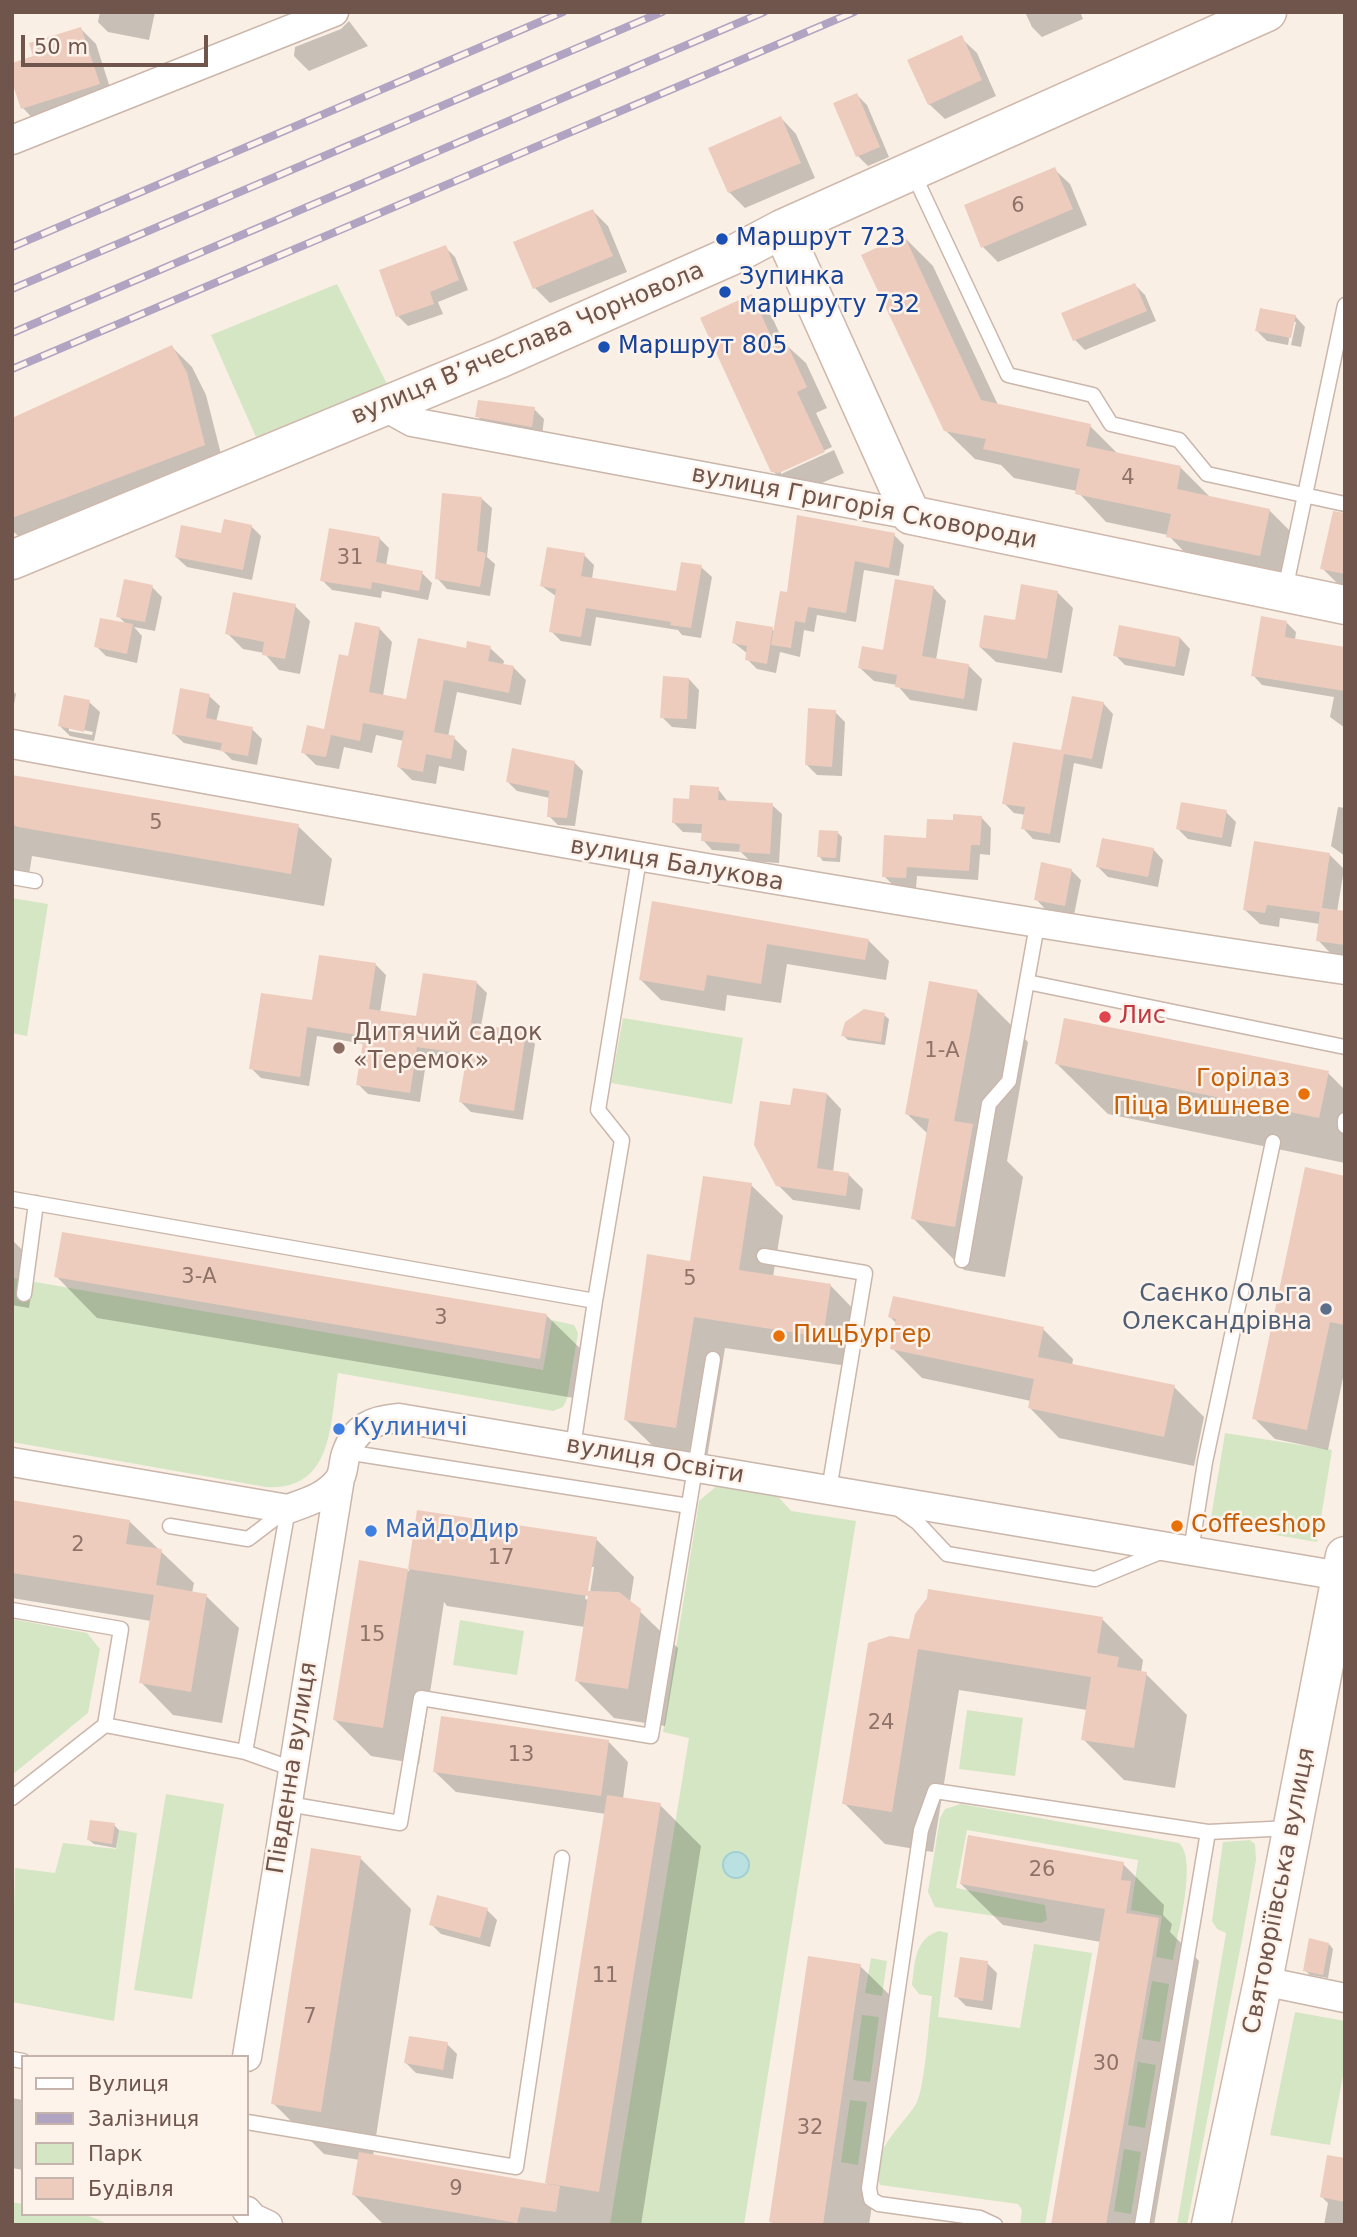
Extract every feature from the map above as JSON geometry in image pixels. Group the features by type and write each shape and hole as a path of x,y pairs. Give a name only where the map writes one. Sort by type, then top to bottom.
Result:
{"street":[{"path":"12,140 334,12"},
{"name":"вулиця Вʼячеслава Чорновола","path":"12,559 385,407 718,262 782,229 1267,12"},
{"path":"782,229 911,515"},
{"name":"вулиця Григорія Сковороди","path":"385,407 412,422 911,515 1345,605"},
{"name":"вулиця Балукова","path":"12,744 639,859 1037,925 1345,970"},
{"name":"вулиця Освіти","path":"288,1509 318,1498 343,1465 361,1428 379,1419 399,1418 1183,1549 1343,1566"},
{"path":"12,1462 288,1509"},
{"name":"Південна вулиця","path":"247,2055 343,1465"},
{"name":"Святоюріївська вулиця","path":"1211,2225 1263,1981 1343,1566"},
{"path":"1263,1981 1345,1998"},
{"path":"248,2212 253,2218 268,2225"}],"lane":[{"path":"912,171 1008,375 1093,394 1111,424 1179,440 1207,474 1345,504"},
{"path":"1285,591 1345,305"},
{"path":"573,1447 622,1140 598,1110 639,859"},
{"path":"12,877 35,881"},
{"path":"962,1260 989,1104 1009,1081 1037,925"},
{"path":"1027,982 1345,1047"},
{"path":"1345,1120 1345,1126"},
{"path":"886,1499 917,1522 947,1553 1095,1578 1144,1556 1183,1549 1208,1450 1273,1142"},
{"path":"12,1199 595,1301"},
{"path":"24,1294 36,1203"},
{"path":"764,1256 865,1273 829,1490"},
{"path":"288,1804 400,1822 421,1698 651,1736 713,1359"},
{"path":"343,1465 690,1506"},
{"path":"170,1526 248,1539 288,1509"},
{"path":"246,1752 288,1509"},
{"path":"12,1609 121,1629 105,1724 12,1798"},
{"path":"105,1724 246,1752 293,1769"},
{"path":"995,2225 980,2218 879,2204 871,2199 869,2188 921,1830 935,1791 1208,1832 1292,1828"},
{"path":"1142,2225 1208,1832"},
{"path":"248,2122 516,2167 562,1858"}],"green space":[{"path":"337,284 387,384 256,437 211,335"},
{"path":"12,898 48,904 27,1036 12,1033"},
{"path":"623,1018 743,1038 732,1104 611,1083"},
{"path":"12,1278 543,1370 552,1320 574,1325 578,1333 567,1399 563,1407 553,1411 338,1373 330,1432 317,1466 305,1478 288,1485 266,1487 12,1442"},
{"path":"1225,1433 1332,1450 1317,1542 1210,1524"},
{"path":"719,1484 774,1492 791,1511 856,1521 744,2225 610,2225 689,1738 663,1732 699,1501"},
{"path":"12,1619 87,1633 100,1649 88,1713 12,1775"},
{"path":"460,1620 524,1631 517,1675 453,1665"},
{"path":"967,1710 1023,1718 1015,1776 959,1769"},
{"path":"166,1794 224,1804 192,1999 134,1990"},
{"path":"961,1804 1179,1843 1187,1865 1187,1881 1173,1960 1156,1957 1162,1916 1131,1910 1138,1860 967,1830 956,1888 1045,1905 1047,1920 1041,1923 935,1907 928,1892 940,1818 945,1809"},
{"path":"119,1830 137,1833 114,2021 12,2002 15,1868 55,1873 63,1843 116,1849"},
{"path":"1250,1840 1255,1844 1256,1860 1243,1934 1187,2225 1177,2225 1226,1933 1217,1929 1212,1921 1223,1842"},
{"path":"939,1931 948,1933 938,2017 1020,2028 1034,1944 1092,1953 1045,2225 1020,2225 1022,2210 1018,2204 880,2185 877,2173 882,2151 919,2096 932,1996 919,1994 912,1985 914,1968 920,1946"},
{"path":"871,1958 887,1961 882,1996 865,1993"},
{"path":"1152,1981 1169,1984 1160,2042 1142,2039"},
{"path":"1295,2012 1345,2021 1345,2065 1330,2145 1270,2135"},
{"path":"862,2015 879,2017 870,2082 853,2080"},
{"path":"1138,2062 1156,2065 1145,2128 1128,2125"},
{"path":"850,2100 867,2102 858,2165 841,2162"},
{"path":"1124,2149 1141,2152 1131,2214 1114,2211"},
{"path":"12,2202 21,2204 21,2216 89,2216 108,2225 12,2225"}],"water":[{"path":"736,1852 745,1856 749,1865 745,1874 736,1878 727,1874 723,1865 727,1856"}],"building":[{"path":"81,27 100,84 21,109 12,82 12,63 33,56 29,43"},
{"path":"962,35 982,80 928,105 907,60"},
{"path":"857,93 880,147 856,157 833,103"},
{"path":"781,116 801,163 728,193 708,148"},
{"path":"1055,167 1073,209 981,248 964,205"},
{"path":"593,209 613,256 533,289 513,242"},
{"path":"904,235 981,400 1091,424 1086,446 1181,466 1177,489 1270,509 1260,556 1166,537 1171,514 1075,494 1080,469 983,449 986,439 944,431 861,255"},
{"path":"446,245 459,280 430,292 434,304 396,317 379,270"},
{"path":"1135,283 1147,311 1073,341 1061,313"},
{"path":"752,294 775,345 785,340 807,387 797,392 825,452 779,473 771,472 700,318"},
{"path":"1260,308 1296,315 1291,338 1255,331"},
{"path":"172,345 187,373 205,445 12,518 12,418"},
{"path":"478,400 535,407 532,427 475,417"},
{"path":"442,493 482,497 477,551 486,553 480,587 435,579"},
{"path":"1333,511 1345,513 1345,574 1320,569"},
{"path":"797,515 895,533 889,568 855,561 846,613 808,607 805,623 795,621 791,648 771,645 780,591 787,592"},
{"path":"224,519 252,525 243,570 175,557 181,525 221,533"},
{"path":"329,528 380,537 376,562 423,571 419,591 372,582 371,589 320,581"},
{"path":"547,547 585,553 581,576 676,591 681,562 702,565 691,628 670,625 671,622 586,608 581,637 549,632 556,589 540,586"},
{"path":"124,579 153,585 145,622 116,617"},
{"path":"895,579 934,586 922,656 969,664 964,699 895,687 897,675 858,668 862,646 883,650"},
{"path":"1021,584 1058,591 1047,659 979,647 984,615 1015,620"},
{"path":"233,592 296,604 285,659 262,655 264,642 225,634"},
{"path":"1261,616 1287,621 1285,637 1345,647 1345,691 1251,676"},
{"path":"100,618 133,624 127,654 94,647"},
{"path":"736,621 773,627 767,664 745,660 747,646 732,643"},
{"path":"355,622 380,627 369,692 406,699 418,638 466,648 467,641 491,646 488,661 514,666 509,693 444,680 434,732 455,736 451,759 426,754 423,772 397,767 404,731 363,723 360,741 331,735 326,757 301,753 307,725 324,729 339,654 348,656"},
{"path":"1119,625 1180,637 1175,667 1113,656"},
{"path":"663,676 689,678 687,719 660,718"},
{"path":"180,688 210,694 206,718 253,727 248,756 220,751 222,743 172,734"},
{"path":"64,695 90,700 84,732 58,726"},
{"path":"1072,696 1104,702 1092,759 1064,754 1050,834 1021,829 1025,807 1002,804 1013,742 1061,750"},
{"path":"808,708 836,710 832,767 805,765"},
{"path":"512,748 575,761 567,818 547,817 549,791 506,782"},
{"path":"12,775 299,824 291,874 18,827 12,824"},
{"path":"690,785 719,787 718,800 773,803 770,854 739,852 740,844 701,841 702,824 672,823 673,798 689,799"},
{"path":"1181,802 1227,810 1222,838 1176,829"},
{"path":"953,814 982,816 980,845 971,845 969,871 907,867 906,878 882,877 884,835 926,838 927,819 953,820"},
{"path":"819,830 838,831 836,858 817,857"},
{"path":"1102,838 1154,848 1148,877 1096,867"},
{"path":"1254,841 1330,853 1322,908 1345,911 1345,945 1316,941 1320,912 1267,905 1265,913 1243,910"},
{"path":"1041,862 1072,869 1065,906 1034,900"},
{"path":"652,901 869,939 865,960 767,944 761,984 707,975 704,991 639,980"},
{"path":"319,955 376,963 369,1009 416,1016 423,973 477,981 471,1023 526,1032 514,1111 459,1102 467,1054 417,1047 410,1093 356,1085 364,1036 307,1027 300,1077 249,1069 261,993 312,1000"},
{"path":"929,981 978,990 954,1121 973,1124 955,1227 911,1219 929,1119 905,1114"},
{"path":"864,1009 885,1013 881,1042 841,1036 845,1022"},
{"path":"1064,1018 1329,1071 1319,1118 1055,1064"},
{"path":"793,1088 827,1093 817,1168 849,1173 846,1196 776,1186 754,1145 760,1101 790,1105"},
{"path":"1305,1167 1345,1176 1345,1325 1330,1322 1307,1430 1252,1419"},
{"path":"703,1176 752,1183 739,1270 831,1284 823,1337 694,1317 676,1428 624,1420 647,1254 690,1261"},
{"path":"62,1232 547,1314 540,1359 54,1277"},
{"path":"893,1296 1044,1327 1038,1357 1175,1385 1164,1437 1028,1408 1034,1379 890,1349 896,1319 888,1317"},
{"path":"12,1500 130,1520 126,1544 162,1549 156,1585 207,1594 191,1692 139,1683 154,1595 12,1573"},
{"path":"417,1510 597,1537 588,1591 619,1592 641,1609 628,1689 575,1681 588,1596 408,1569"},
{"path":"359,1560 408,1569 383,1728 333,1720"},
{"path":"928,1589 1103,1617 1097,1653 1119,1657 1117,1667 1147,1672 1134,1748 1081,1740 1091,1677 918,1649 892,1812 842,1804 868,1643 890,1636 909,1639 915,1614 927,1598"},
{"path":"441,1716 609,1740 601,1796 433,1772"},
{"path":"607,1795 661,1803 599,2192 545,2183"},
{"path":"90,1820 115,1823 112,1844 87,1840"},
{"path":"968,1835 1124,1862 1121,1880 1131,1881 1126,1913 1159,1918 1106,2225 1051,2225 1105,1909 960,1884"},
{"path":"311,1848 361,1856 321,2112 271,2104"},
{"path":"437,1895 488,1908 480,1938 429,1925"},
{"path":"1309,1938 1329,1943 1323,1975 1303,1971"},
{"path":"808,1956 861,1964 823,2225 788,2225 769,2222"},
{"path":"960,1957 988,1961 983,2001 954,1997"},
{"path":"409,2036 448,2042 443,2070 404,2063"},
{"path":"359,2152 560,2186 556,2212 521,2207 517,2223 352,2195"},
{"path":"1327,2155 1345,2158 1345,2202 1320,2197"}],"railway":[{"path":"12,247 563,12"},
{"path":"12,289 662,12"},
{"path":"12,333 764,12"},
{"path":"12,369 854,12"}],"place":[{"name":"Маршрут 723","path":"722,239"},
{"name":"Зупинка маршруту 732","path":"725,292"},
{"name":"Маршрут 805","path":"604,347"},
{"name":"Лис","path":"1105,1017"},
{"name":"Дитячий садок «Теремок»","path":"339,1048"},
{"name":"Горілаз Піца Вишневе","path":"1304,1094"},
{"name":"Саєнко Ольга Олександрівна","path":"1326,1309"},
{"name":"ПицБургер","path":"779,1336"},
{"name":"Кулиничі","path":"339,1429"},
{"name":"Coffeeshop","path":"1177,1526"},
{"name":"МайДоДир","path":"371,1531"}]}
